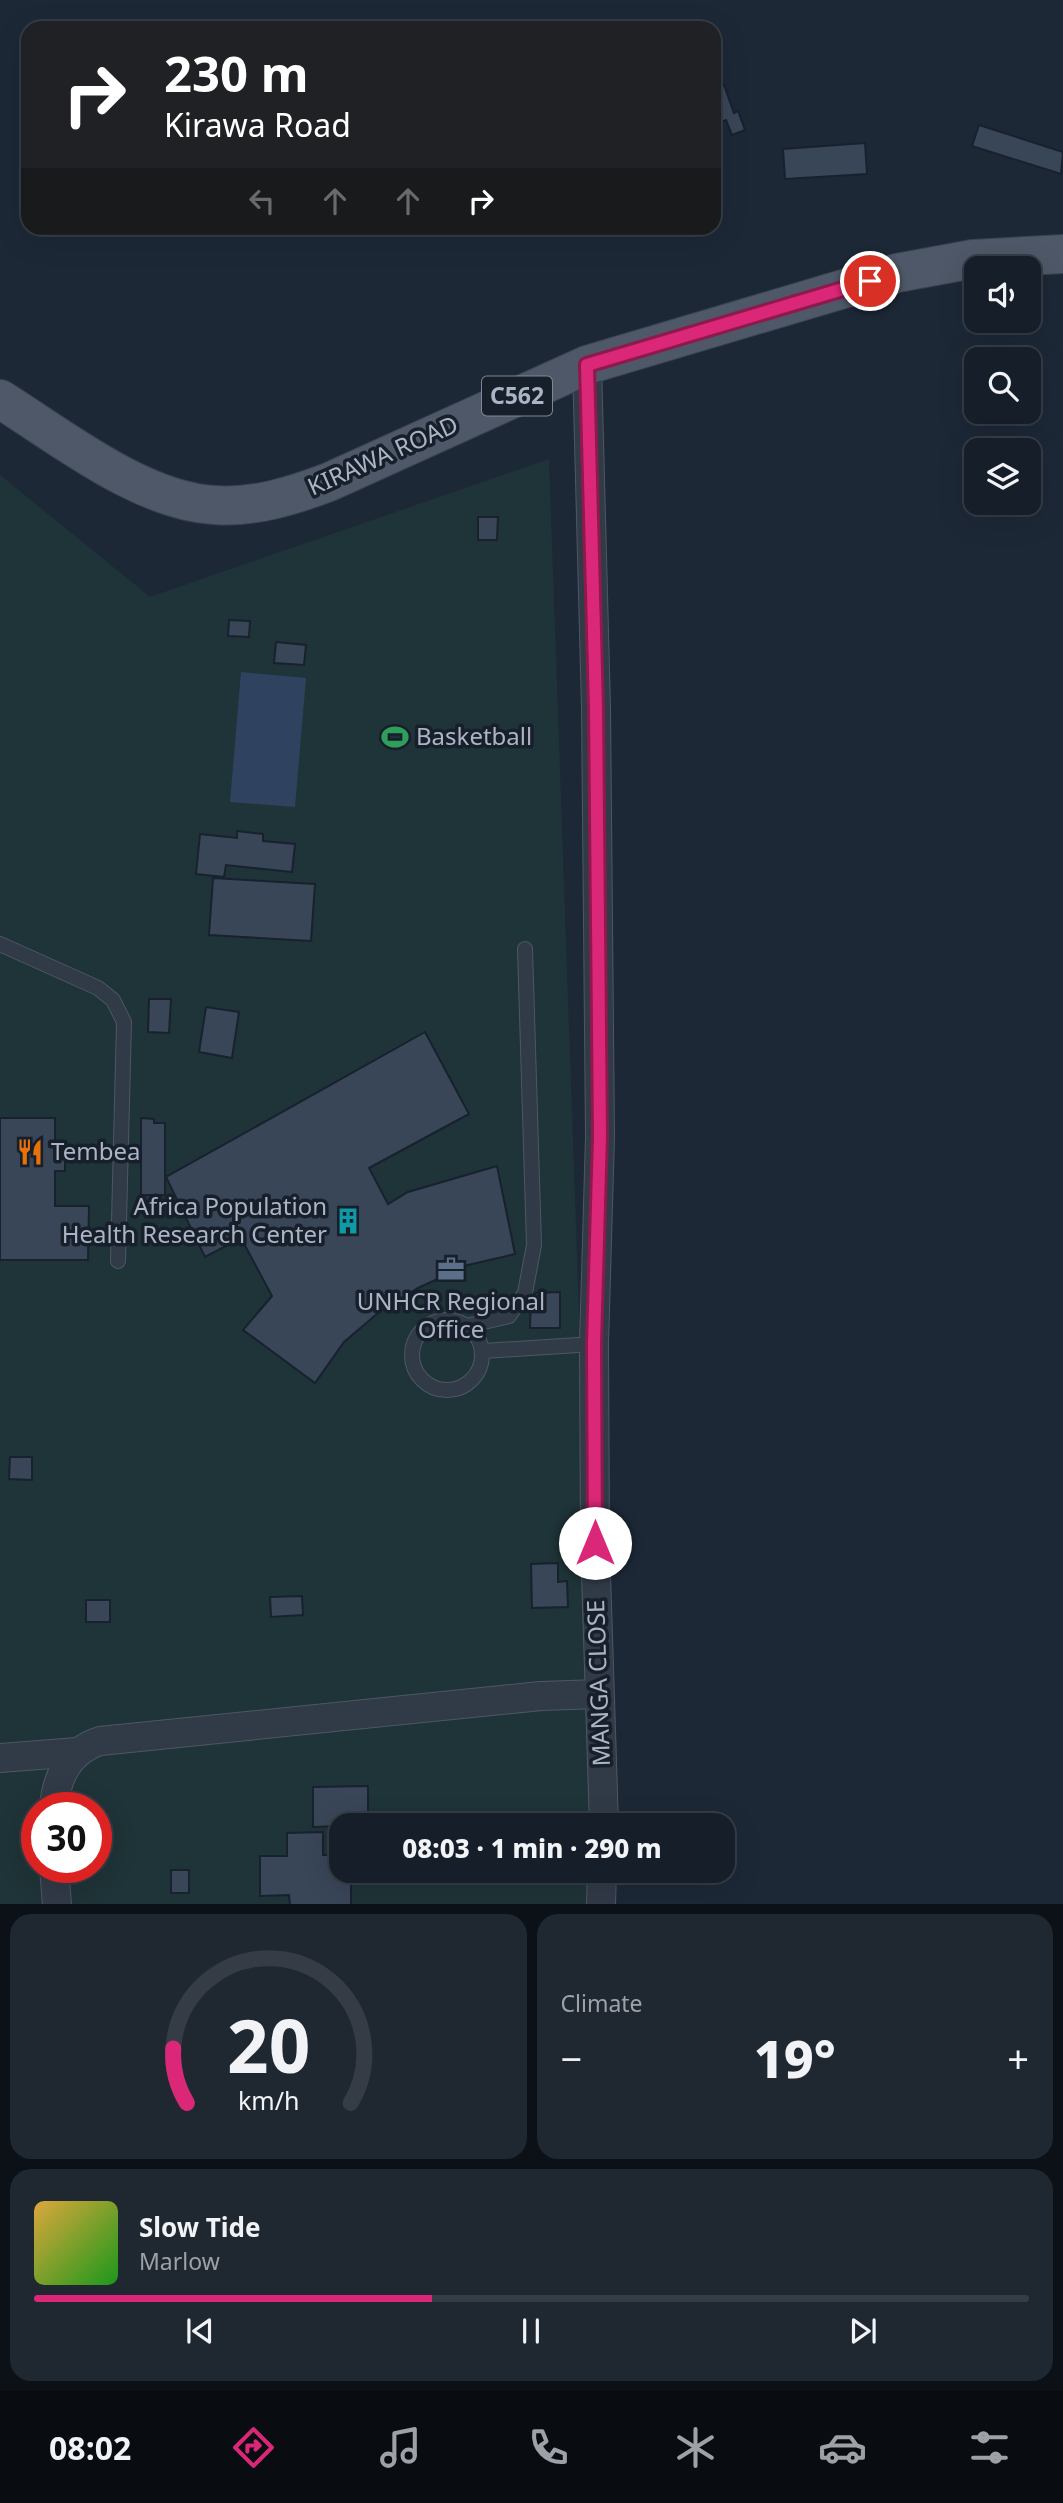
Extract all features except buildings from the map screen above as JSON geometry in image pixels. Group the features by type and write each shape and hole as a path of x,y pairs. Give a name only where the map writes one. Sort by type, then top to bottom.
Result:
{"main road":[{"name":"KIRAWA ROAD","path":"0,399 142,486 178,500 202,504 250,504 291,497 329,482 587,365 897,273 974,259 1063,254"}],"street":[{"name":"MANGA CLOSE","path":"587,365 596,708 600,1136 594,1344 599,1694 604,1813"},
{"path":"0,1758 77,1752 100,1741 124,1738 541,1696 599,1694"},
{"path":"55,1792 55,1787 77,1752"},
{"path":"55,1883 57,1904"},
{"path":"601,1904 602,1883"}],"lane":[{"path":"0,944 98,988 113,1000 124,1022 118,1261"},
{"path":"466,1326 509,1316 524,1293 534,1245 525,949"},
{"path":"450,1319 466,1326 480,1339 483,1351 477,1374 468,1384 457,1390 433,1388 422,1381 414,1371 411,1359 412,1346 417,1335 437,1320 450,1319"},
{"path":"483,1351 594,1344"}],"green space":[{"path":"549,459 597,1813 329,1813 329,1883 598,1883 599,1904 0,1904 0,475 150,597"}],"water":[{"path":"241,672 306,678 295,807 230,802"}],"place":[{"name":"Basketball","path":"395,737"},
{"name":"Tembea","path":"30,1152"},
{"name":"Africa Population Health Research Center","path":"348,1221"},
{"name":"UNHCR Regional Office","path":"451,1269"}],"route":[{"path":"595,1543 594,1344 600,1136 596,708 587,365 870,281"}]}
